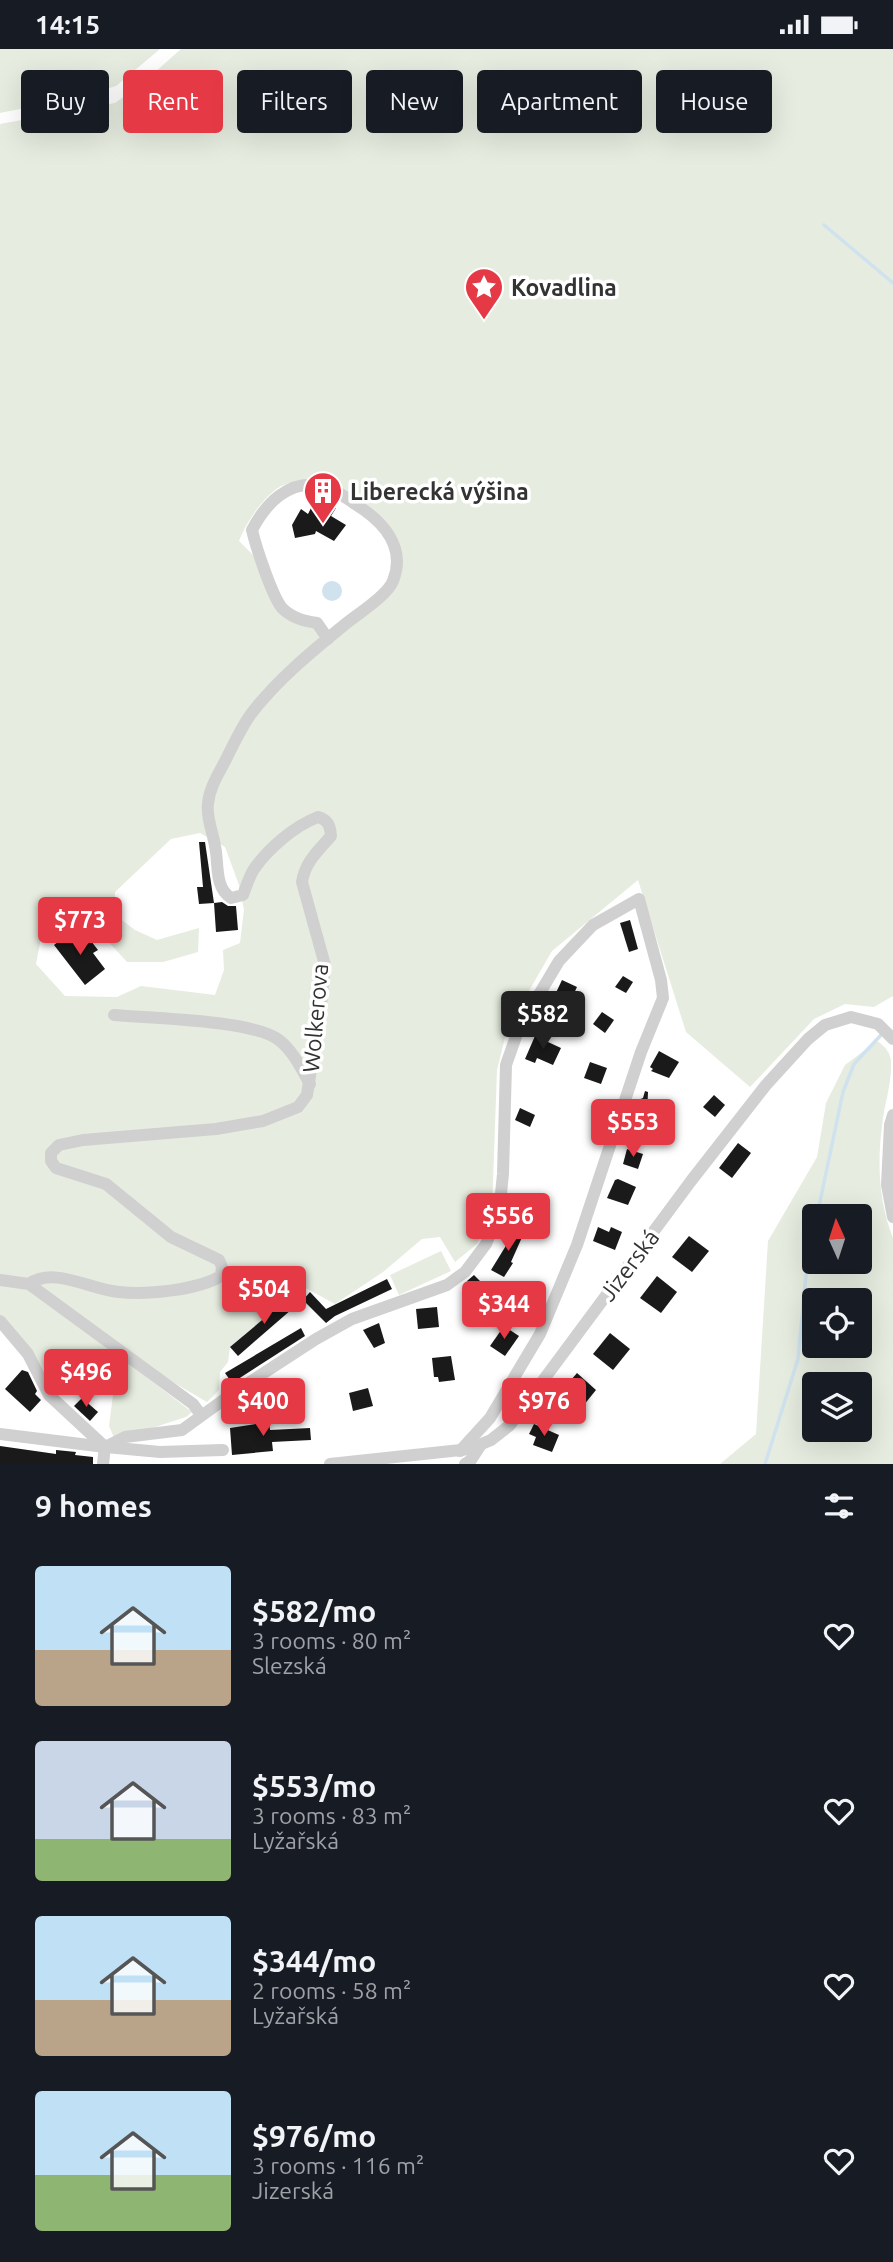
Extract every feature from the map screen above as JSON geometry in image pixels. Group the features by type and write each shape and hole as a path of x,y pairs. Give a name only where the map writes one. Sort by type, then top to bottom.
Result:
{"street":[{"name":"Wolkerova","path":"0,1280 29,1284 37,1278 52,1277 117,1292 155,1293 208,1284 221,1276 222,1267 219,1260 171,1237 106,1184 56,1168 51,1161 51,1153 60,1145 83,1140 216,1129 263,1121 298,1107 307,1095 325,965 302,882 304,869 331,836 331,827 325,819 318,817 299,827 260,862 253,871 243,895 231,898 223,893 219,883 218,859 207,807 210,790 250,716 265,698 327,639 384,594 393,582 397,558 392,537 375,516 323,486 308,485 277,496 266,507 252,530 257,550 280,606 291,615 317,623 327,639"},
{"path":"105,1447 125,1437 181,1430 352,1319 447,1285 465,1272 486,1244 499,1213 503,1174 506,1065 520,1028 559,961 593,925 639,899 661,980 663,998 641,1052 577,1245 540,1334 490,1417 460,1451"},
{"path":"114,1015 248,1027 277,1039 296,1060 310,1084"},
{"name":"Jizerská","path":"330,1464 460,1451 491,1440 510,1425 699,1171 766,1085 808,1039 825,1025 851,1017 878,1024 893,1038"},
{"path":"893,1115 890,1125 887,1185 893,1217"},
{"path":"29,1284 193,1404 201,1415"},
{"path":"0,1321 28,1354 49,1395 105,1447"},
{"path":"0,1434 160,1452 223,1450"},
{"path":"465,1464 480,1446"},
{"path":"103,1464 105,1447"}],"shaded area":[{"path":"0,49 160,49 135,70 123,70 123,80 109,88 109,70 21,70 21,109 0,113"},
{"path":"181,49 893,49 893,996 874,1007 845,1004 814,1019 750,1087 686,1032 638,880 552,951 507,1029 497,1070 492,1209 477,1244 455,1262 440,1237 422,1239 383,1272 335,1304 302,1286 230,1347 228,1362 220,1372 219,1390 207,1402 164,1377 32,1281 0,1276 0,124 21,120 21,133 109,133 109,104 123,97 123,133 223,133 223,70 157,70","holes":["306,482 372,512 392,531 397,541 396,560 389,596 324,641 311,623 271,594 259,561 239,541 252,516 273,491 281,486","200,833 225,847 239,885 244,910 240,943 223,950 224,970 215,995 141,986 117,997 65,996 36,964 41,938 62,903 76,906 127,962 163,962 198,952 199,928 157,940 135,930 115,915 115,892 171,839"]},
{"path":"877,1041 887,1050 891,1059 890,1078 880,1140 880,1169 882,1197 893,1238 893,1464 720,1464 756,1434 768,1241 817,1157 826,1103 845,1065"},
{"path":"441,1251 451,1271 399,1295 390,1275"},
{"path":"0,1284 28,1287 192,1412 186,1417 115,1440 109,1426 113,1395 71,1357 61,1358 45,1373 33,1352 0,1317"}],"water":[{"path":"332,581 339,584 342,591 339,598 332,601 325,598 322,591 325,584"}],"building":[{"name":"Liberecká výšina","path":"320,499 336,508 331,516 346,525 334,541 316,531 315,534 295,538 292,525 301,509 308,514"},
{"path":"199,842 205,842 214,903 199,904 197,887 203,887"},
{"path":"222,902 228,906 236,906 238,930 216,932 214,903"},
{"path":"630,920 638,949 629,952 620,923"},
{"path":"74,929 86,945 91,941 98,950 93,953 105,969 85,985 54,945"},
{"path":"623,976 633,982 626,993 615,987"},
{"path":"562,980 577,987 568,1006 553,999"},
{"path":"602,1012 614,1020 605,1033 593,1024"},
{"path":"535,1036 561,1048 553,1065 537,1058 535,1063 525,1059"},
{"path":"659,1051 679,1062 669,1078 651,1071 653,1069 650,1067"},
{"path":"590,1062 607,1068 601,1084 584,1078"},
{"path":"645,1091 648,1092 647,1115 658,1118 654,1133 635,1127 633,1136 623,1133 627,1123 635,1125 640,1107 638,1100 643,1098"},
{"path":"714,1095 725,1105 715,1117 703,1107"},
{"path":"520,1108 535,1115 530,1127 515,1120"},
{"path":"738,1143 751,1153 732,1178 719,1168"},
{"path":"627,1149 643,1154 638,1169 623,1164"},
{"path":"618,1179 636,1187 628,1205 607,1198"},
{"path":"527,1199 543,1206 538,1217 522,1210"},
{"path":"598,1227 609,1232 611,1227 622,1232 615,1250 593,1241"},
{"path":"509,1229 523,1235 511,1262 513,1263 504,1277 491,1270 507,1244 503,1242"},
{"path":"689,1236 709,1251 692,1272 672,1257"},
{"path":"474,1275 483,1284 480,1286 486,1292 473,1305 462,1293 471,1285 467,1281"},
{"path":"657,1276 677,1292 661,1313 640,1298"},
{"path":"387,1279 392,1289 335,1316 326,1323 303,1300 310,1292 326,1309"},
{"path":"292,1295 299,1303 238,1356 230,1347"},
{"path":"437,1307 439,1327 418,1329 416,1309"},
{"path":"379,1323 385,1343 374,1348 363,1330"},
{"path":"504,1326 519,1336 505,1356 490,1346"},
{"path":"301,1328 305,1336 232,1383 225,1373"},
{"path":"610,1333 630,1349 613,1370 593,1354"},
{"path":"451,1356 455,1380 439,1382 438,1377 434,1377 432,1358"},
{"path":"22,1370 28,1372 37,1391 35,1394 41,1400 30,1412 5,1389"},
{"path":"577,1373 596,1390 579,1411 559,1394"},
{"path":"368,1388 373,1406 353,1411 349,1393"},
{"path":"82,1398 98,1412 90,1421 74,1406"},
{"path":"269,1422 270,1430 310,1428 311,1440 272,1442 273,1451 232,1455 230,1428"},
{"path":"534,1424 559,1435 552,1452 533,1445 536,1437 529,1434"},
{"path":"0,1446 56,1454 56,1450 76,1452 75,1455 93,1457 93,1464 0,1464"}],"waterway":[{"path":"824,225 893,283"},
{"path":"820,1204 843,1092 854,1064 881,1035"},
{"path":"765,1464 798,1359 806,1274"}],"place":[{"name":"Kovadlina","path":"484,321"},
{"name":"Liberecká výšina","path":"323,525"}]}
